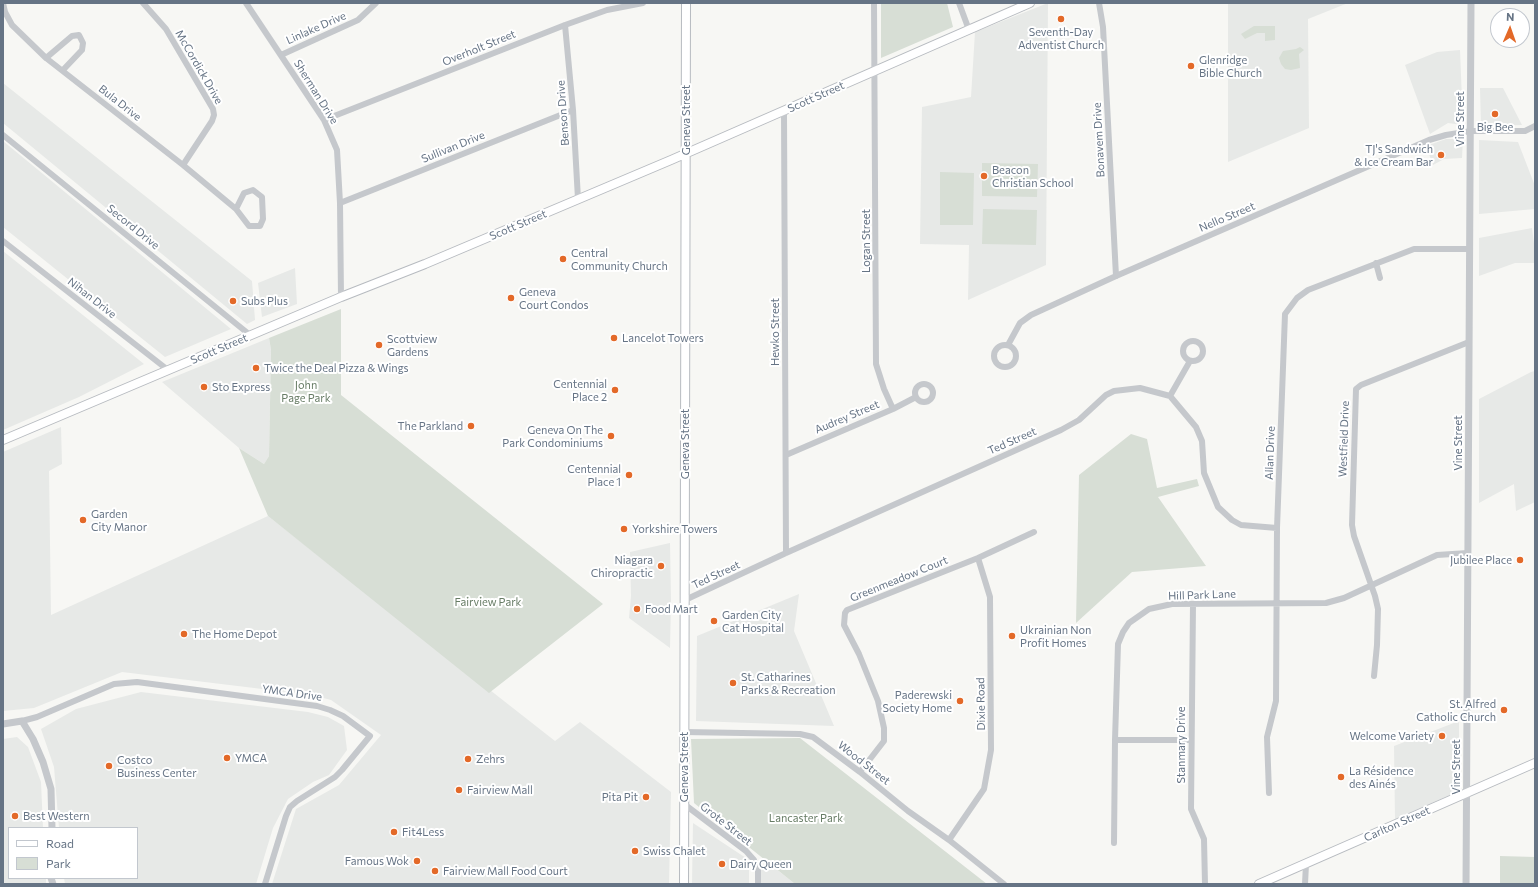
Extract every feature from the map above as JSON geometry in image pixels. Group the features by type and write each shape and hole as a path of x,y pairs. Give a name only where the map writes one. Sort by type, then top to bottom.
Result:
{"main road":[{"name":"Geneva Street","path":"684,884 686,3"},
{"name":"Scott Street","path":"3,440 341,297 425,264 686,154 1030,3"},
{"name":"Carlton Street","path":"1259,884 1535,764"}],"street":[{"name":"Bula Drive","path":"3,3 5,12 12,25 46,58 183,165 236,209 249,226 260,226 263,219 262,197 253,190 244,193 236,209"},
{"name":"McCordick Drive","path":"143,3 166,30 213,109 214,115 212,121 183,165"},
{"name":"Sherman Drive","path":"246,3 324,120 337,150 340,203 341,297"},
{"name":"Linlake Drive","path":"281,55 358,20 376,3"},
{"path":"605,3 607,10"},
{"name":"Overholt Street","path":"324,120 565,25 607,10 643,3"},
{"name":"Logan Street","path":"874,3 876,364 893,409"},
{"path":"958,3 969,30"},
{"name":"Bonavem Drive","path":"1099,3 1103,27 1116,276"},
{"name":"Vine Street","path":"1466,884 1471,3"},
{"name":"Benson Drive","path":"565,25 573,110 578,199"},
{"path":"46,58 72,36 78,35 83,43 82,50 63,70"},
{"name":"Sullivan Drive","path":"340,203 573,110"},
{"name":"Hewko Street","path":"784,112 786,553"},
{"name":"Nello Street","path":"1008,345 1020,322 1031,315 1116,276 1429,140 1446,135 1471,131 1525,131 1535,126"},
{"name":"Secord Drive","path":"3,135 250,336"},
{"name":"Nihan Drive","path":"3,241 168,370"},
{"name":"Allan Drive","path":"1269,793 1267,737 1276,701 1277,528 1285,314 1297,298 1308,290 1376,263 1414,250 1470,249"},
{"path":"1376,263 1380,278"},
{"name":"Westfield Drive","path":"1372,586 1354,536 1352,525 1356,389 1361,384 1469,342"},
{"path":"1190,361 1170,396 1196,427 1202,440 1204,473 1218,507 1232,520 1241,525 1277,528"},
{"name":"Ted Street","path":"685,600 786,553 1061,430 1079,420 1106,395 1114,391 1140,388 1170,396"},
{"name":"Audrey Street","path":"786,455 893,409 916,397"},
{"name":"Greenmeadow Court","path":"860,772 884,741 884,728 878,700 859,654 844,625 845,613 847,610 978,558 1034,532"},
{"name":"Hill Park Lane","path":"1114,843 1118,644 1129,623 1149,609 1172,604 1326,603 1344,598 1372,586 1437,555 1468,553"},
{"name":"Dixie Road","path":"949,840 984,789 991,750 990,597 978,558"},
{"path":"1372,586 1378,609 1374,676"},
{"name":"Stanmary Drive","path":"1193,604 1191,808 1204,839 1205,884"},
{"name":"YMCA Drive","path":"22,721 37,717 114,684 137,682 317,706 343,716 370,736 335,777 290,807 265,884"},
{"path":"3,724 22,721 33,739 51,789 52,827"},
{"name":"Wood Street","path":"684,732 800,734 813,737 860,772 908,811 949,840 1004,884"},
{"path":"1115,740 1191,740"},
{"name":"Grote Street","path":"684,804 746,851 754,860 758,870 758,884"},
{"path":"1305,884 1306,864"}],"shaded area":[{"name":"Beacon Christian School","path":"1048,3 1046,265 968,300 969,245 920,244 922,107 971,97 975,32"},
{"path":"1228,3 1348,3 1308,19 1309,128 1228,162"},
{"path":"1460,50 1463,125 1448,123 1430,134 1405,65 1437,52"},
{"path":"3,83 252,281 255,320 247,324 3,123"},
{"path":"1480,88 1503,88 1522,125 1481,126"},
{"path":"1446,139 1463,139 1462,158 1444,159 1433,165 1426,146"},
{"path":"1479,140 1518,142 1535,186 1535,209 1479,214"},
{"path":"3,141 231,329 165,357 3,227"},
{"path":"1532,228 1535,263 1515,263 1479,276 1479,238"},
{"path":"3,251 144,364 79,397 3,430"},
{"path":"295,268 297,304 262,317 258,283"},
{"path":"269,338 271,350 269,456 264,464 239,448 162,382"},
{"path":"1535,371 1535,502 1516,511 1514,484 1479,503 1479,399"},
{"path":"61,427 62,464 49,471 51,615 268,516 555,741 580,722 671,792 669,884 272,884 296,809 339,785 381,735 331,700 312,695 122,672 34,708 3,711 3,452"},
{"path":"670,543 670,648 629,618 631,596 630,552"},
{"path":"799,594 794,631 834,726 696,721 697,636"},
{"path":"141,692 308,712 328,717 344,726 347,750 329,775 313,782 288,799 273,828 256,884 65,884 64,879 138,879 138,827 59,827 54,767 41,729 76,709"},
{"path":"1459,721 1459,791 1395,819 1394,746"},
{"path":"17,737 28,747 41,782 43,827 8,827 8,879 46,879 46,884 3,884 3,739"},
{"path":"693,823 749,860 749,884 692,884"},
{"path":"770,864 795,884 761,884 761,870"}],"green space":[{"path":"881,3 947,3 953,27 881,58"},
{"path":"1254,26 1275,26 1275,40 1265,41 1265,33 1257,33 1245,39 1241,34"},
{"path":"1300,47 1304,50 1299,54 1300,68 1291,70 1285,69 1279,58 1283,51"},
{"path":"982,163 1038,164 1037,197 982,196"},
{"path":"940,172 974,173 973,225 940,225"},
{"path":"983,209 1037,210 1036,245 982,244"},
{"name":"Fairview Park","path":"341,309 341,395 603,604 489,693 268,516 239,448 264,464 269,456 271,350 269,338"},
{"path":"1131,434 1147,439 1157,488 1197,479 1199,486 1158,497 1206,566 1132,572 1076,623 1079,475"},
{"name":"Lancaster Park","path":"800,738 987,884 795,884 694,803 691,739"},
{"path":"1500,856 1535,857 1535,884 1500,884"}],"place":[{"name":"Seventh-Day Adventist Church","path":"1061,19"},
{"name":"Glenridge Bible Church","path":"1191,66"},
{"name":"Big Bee","path":"1495,114"},
{"name":"TJ's Sandwich & Ice Cream Bar","path":"1441,155"},
{"name":"Beacon Christian School","path":"984,176"},
{"name":"Central Community Church","path":"563,259"},
{"name":"Geneva Court Condos","path":"511,298"},
{"name":"Subs Plus","path":"233,301"},
{"name":"Lancelot Towers","path":"614,338"},
{"name":"Scottview Gardens","path":"379,345"},
{"name":"Twice the Deal Pizza & Wings","path":"256,368"},
{"name":"Sto Express","path":"204,387"},
{"name":"Centennial Place 2","path":"615,390"},
{"name":"The Parkland","path":"471,426"},
{"name":"Geneva On The Park Condominiums","path":"611,436"},
{"name":"Centennial Place 1","path":"629,475"},
{"name":"Garden City Manor","path":"83,520"},
{"name":"Yorkshire Towers","path":"624,529"},
{"name":"Jubilee Place","path":"1520,560"},
{"name":"Niagara Chiropractic","path":"661,566"},
{"name":"Food Mart","path":"637,609"},
{"name":"Garden City Cat Hospital","path":"714,621"},
{"name":"The Home Depot","path":"184,634"},
{"name":"Ukrainian Non Profit Homes","path":"1012,636"},
{"name":"St. Catharines Parks & Recreation","path":"733,683"},
{"name":"Paderewski Society Home","path":"960,701"},
{"name":"St. Alfred Catholic Church","path":"1504,710"},
{"name":"Welcome Variety","path":"1442,736"},
{"name":"YMCA","path":"227,758"},
{"name":"Zehrs","path":"468,759"},
{"name":"Costco Business Center","path":"109,766"},
{"name":"La Résidence des Ainés","path":"1341,777"},
{"name":"Fairview Mall","path":"459,790"},
{"name":"Pita Pit","path":"646,797"},
{"name":"Best Western","path":"15,816"},
{"name":"Fit4Less","path":"394,832"},
{"name":"Swiss Chalet","path":"635,851"},
{"name":"Famous Wok","path":"417,861"},
{"name":"Dairy Queen","path":"722,864"},
{"name":"Fairview Mall Food Court","path":"435,871"}],"park label":[{"name":"John Page Park","path":"306,391"}]}
